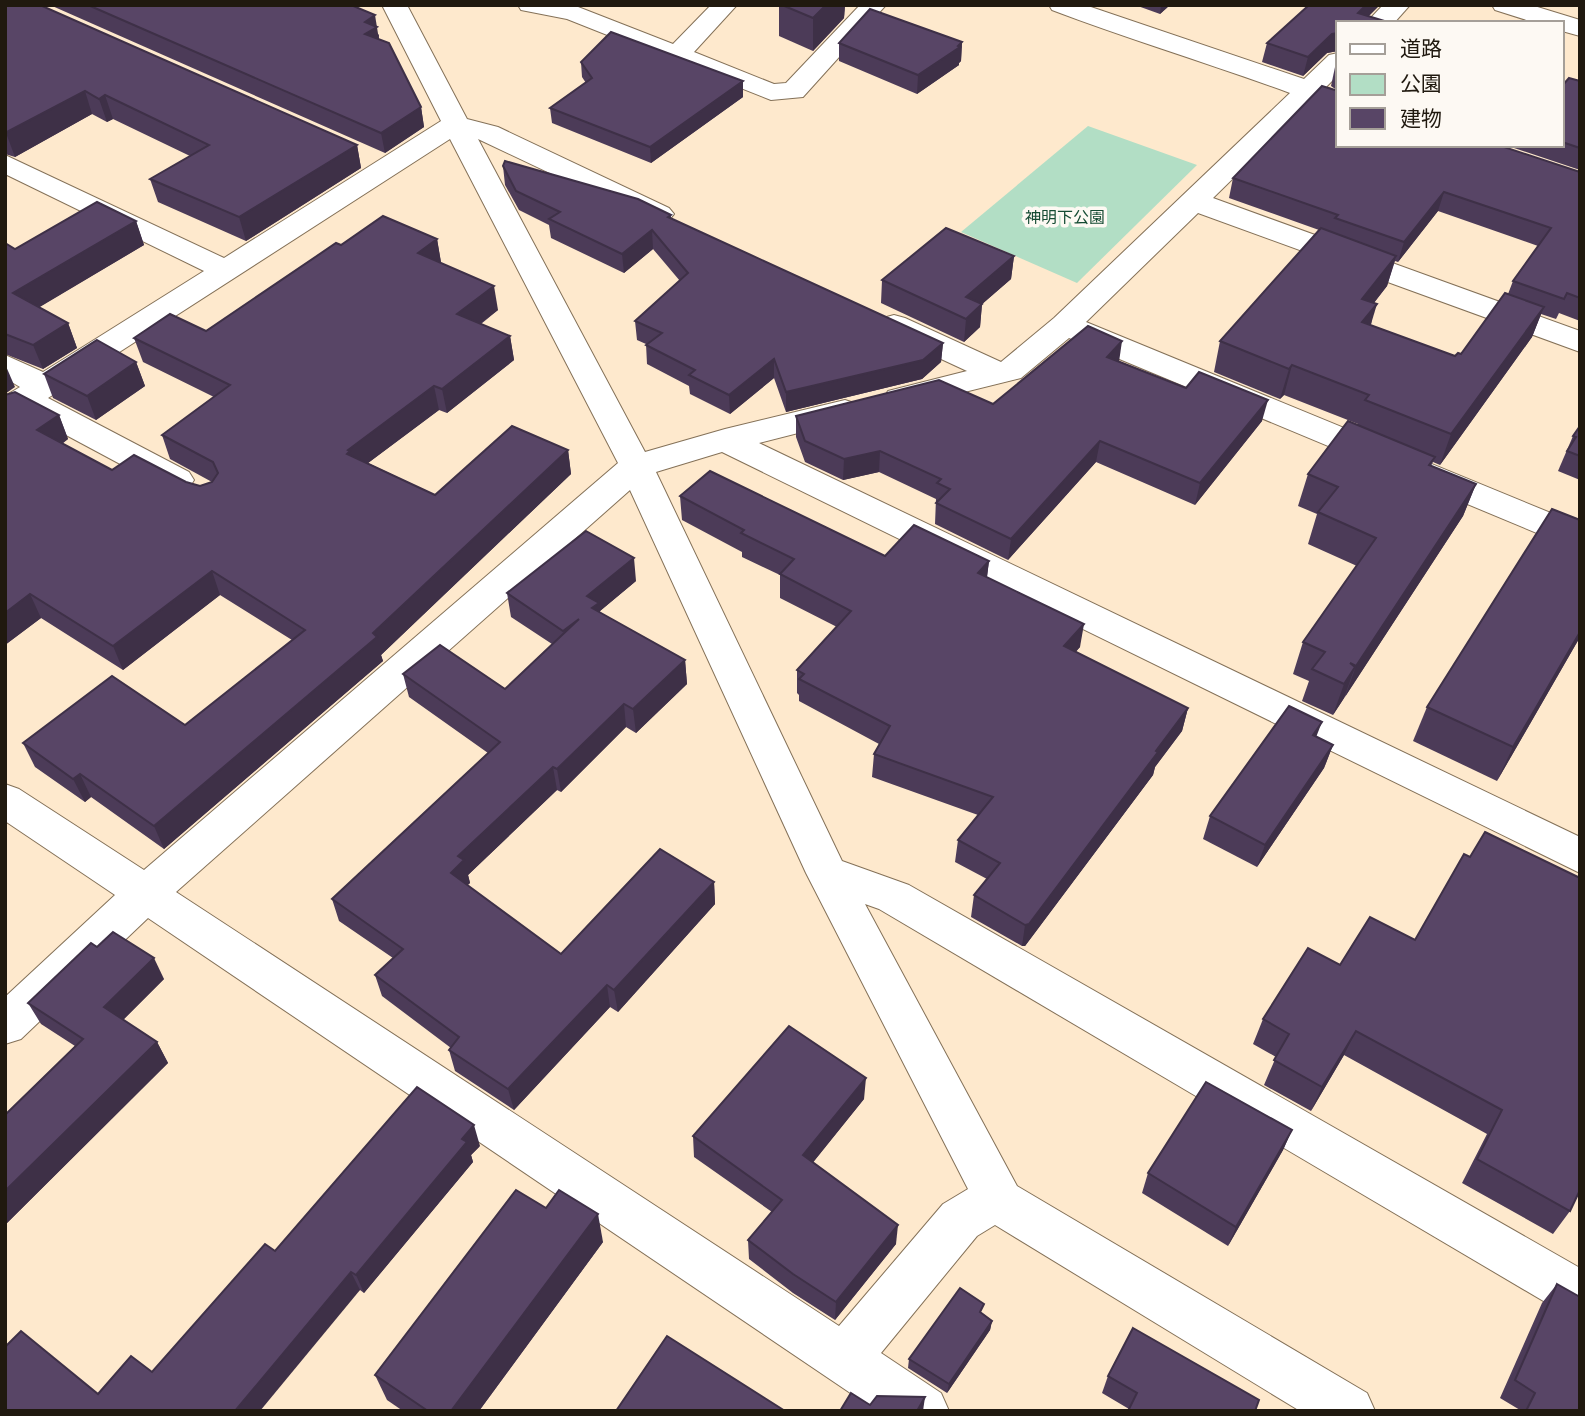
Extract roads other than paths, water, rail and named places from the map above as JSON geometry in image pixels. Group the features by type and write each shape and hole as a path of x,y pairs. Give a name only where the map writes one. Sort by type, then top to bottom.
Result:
{"street":[{"path":"530,5 573,13 771,92 794,91 874,5"},
{"path":"678,54 725,5"},
{"path":"1061,5 1114,25 1203,52 1336,101"},
{"path":"1381,21 1398,5"},
{"path":"1504,5 1557,21"},
{"path":"388,12 455,124 636,466 827,873 999,1201 1292,1396 1349,1411"},
{"path":"5,1025 146,893 636,466 724,440 1010,372 1065,325 1336,63"},
{"path":"24,399 226,270 375,161 455,124 488,134 687,228"},
{"path":"5,163 226,270"},
{"path":"1193,201 1580,342"},
{"path":"874,316 999,374"},
{"path":"1065,325 1580,539"},
{"path":"5,365 24,399 207,496"},
{"path":"724,440 1580,856"},
{"path":"5,800 923,1411"},
{"path":"827,873 894,897 1580,1295"},
{"path":"845,1358 960,1220 998,1197"}],"park label":[{"name":"神明下公園","path":"1065,217"}]}
